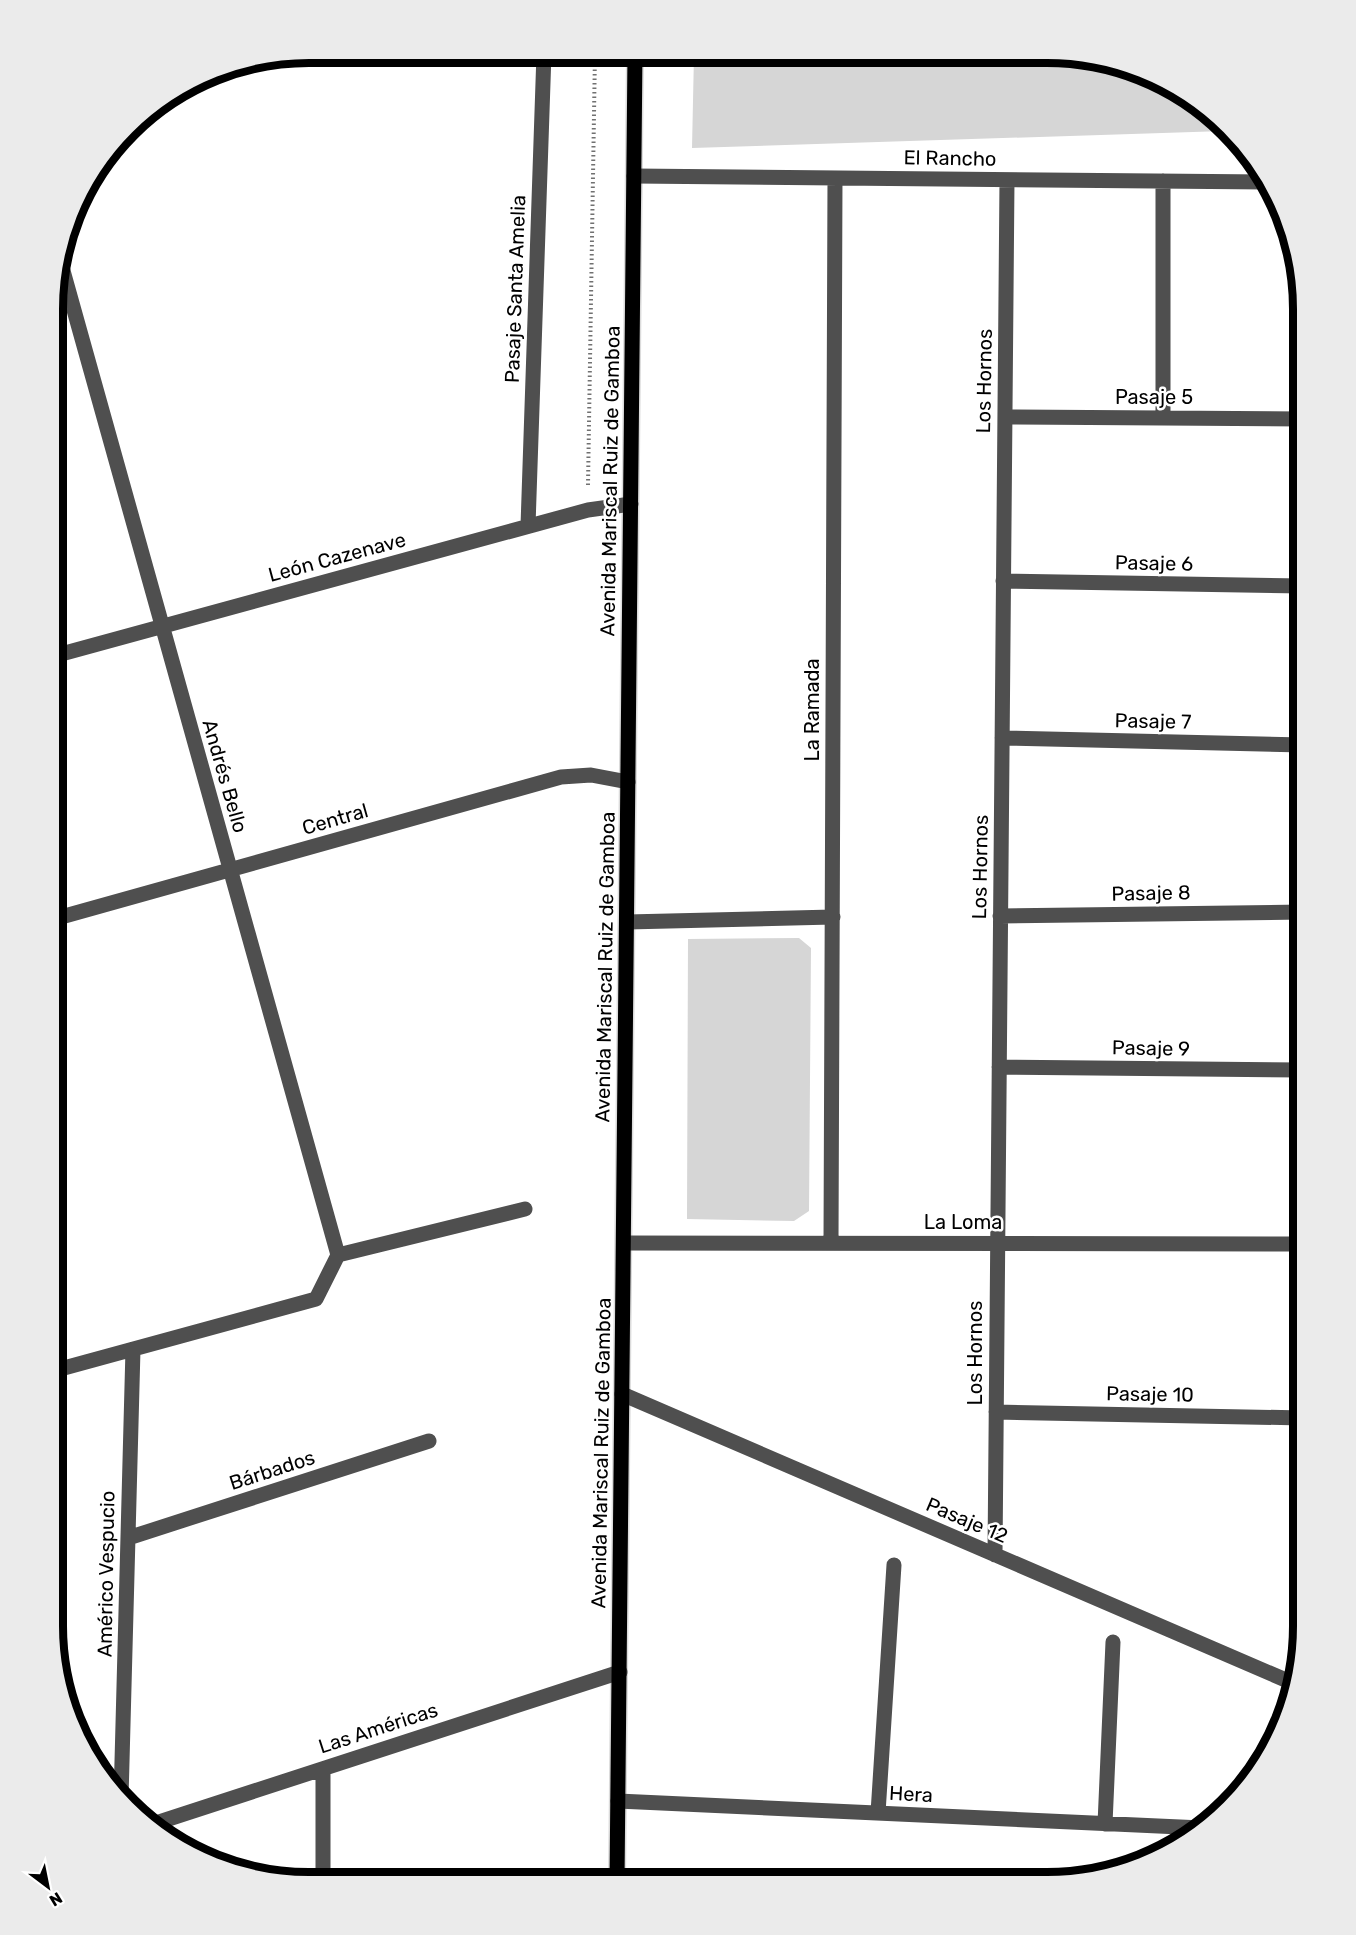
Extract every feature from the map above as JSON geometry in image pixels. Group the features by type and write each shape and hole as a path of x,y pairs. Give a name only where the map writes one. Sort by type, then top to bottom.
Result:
{"main road":[{"name":"Avenida Mariscal Ruiz de Gamboa","path":"617,1872 635,63"}],"street":[{"name":"Pasaje Santa Amelia","path":"528,526 544,63"},
{"name":"El Rancho","path":"634,176 1258,182"},
{"name":"La Ramada","path":"831,1243 835,178"},
{"name":"Los Hornos","path":"995,1555 1007,180"},
{"path":"1163,181 1164,418"},
{"name":"Andrés Bello","path":"65,278 338,1255"},
{"name":"Pasaje 5","path":"1005,417 1293,419"},
{"name":"León Cazenave","path":"63,654 588,510 631,504"},
{"name":"Pasaje 6","path":"1003,581 1293,586"},
{"name":"Pasaje 7","path":"1002,738 1293,745"},
{"name":"Central","path":"63,916 561,777 591,775 628,782"},
{"name":"Pasaje 8","path":"1000,916 1293,912"},
{"path":"627,922 833,917"},
{"name":"Pasaje 9","path":"999,1067 1293,1071"},
{"path":"63,1368 316,1299 338,1255 525,1209"},
{"name":"La Loma","path":"624,1243 1293,1244"},
{"name":"Américo Vespucio","path":"121,1785 133,1349"},
{"name":"Pasaje 12","path":"622,1394 1287,1680"},
{"name":"Pasaje 10","path":"996,1412 1293,1418"},
{"name":"Bárbados","path":"128,1538 429,1441"},
{"path":"878,1813 894,1565"},
{"path":"1105,1824 1113,1642"},
{"name":"Las Américas","path":"160,1822 620,1672"},
{"path":"322,1872 323,1769"},
{"name":"Hera","path":"618,1801 1189,1827"}],"path":[{"path":"588,510 596,63"}],"shaded area":[{"path":"694,63 1047,63 1079,65 1111,71 1156,88 1184,104 1217,131 692,148"},
{"path":"799,938 811,948 809,1211 794,1221 687,1219 688,939"}]}
